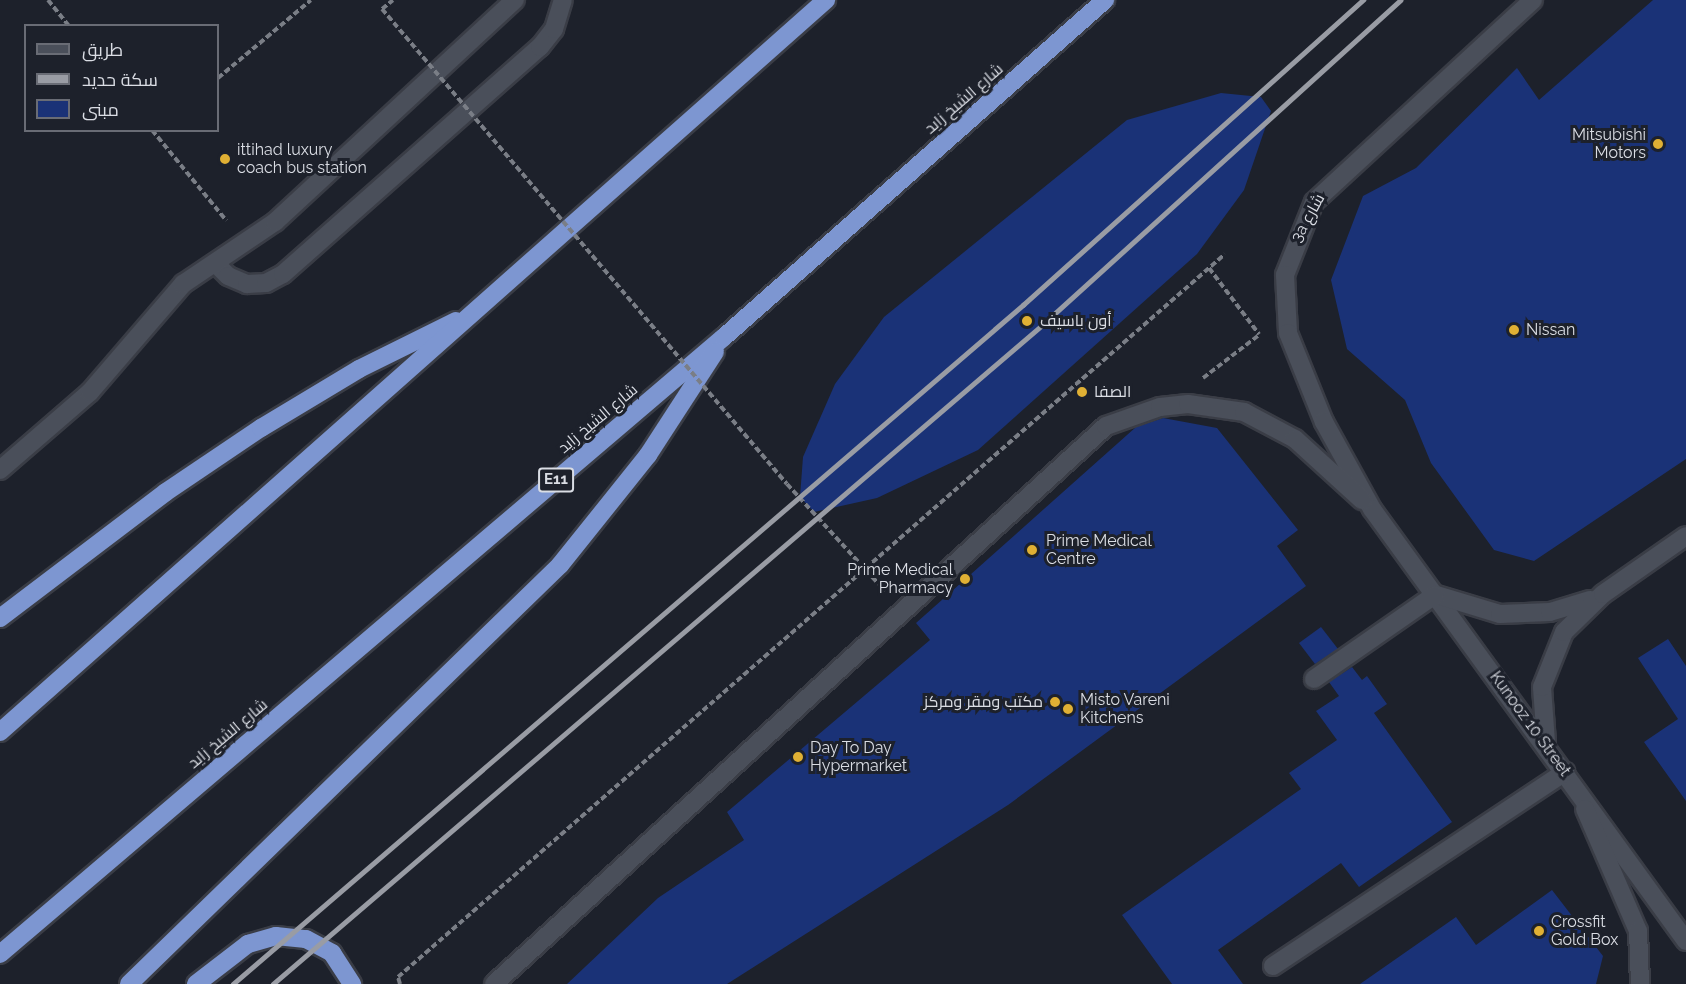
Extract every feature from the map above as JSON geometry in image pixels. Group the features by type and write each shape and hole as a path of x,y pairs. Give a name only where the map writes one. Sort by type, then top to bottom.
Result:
{"highway":[{"path":"0,732 826,0"},
{"name":"شارع الشيخ زايد","path":"0,954 724,337 1105,0"},
{"path":"0,618 166,492 261,428 359,369 479,309"},
{"path":"129,984 560,565 648,455 724,337"},
{"path":"196,984 248,944 276,936 306,939 332,953 352,984"}],"street":[{"path":"0,470 90,392 156,310 215,263 275,222 515,0"},
{"path":"215,263 228,276 247,284 266,283 284,274 540,47 554,29 562,0"},
{"name":"3a شارع","path":"1372,509 1324,422 1288,333 1285,274 1314,202 1533,0"},
{"path":"494,984 903,608 1106,426 1160,407 1188,404 1244,412 1271,424 1372,509"},
{"name":"Kunooz 10 Street","path":"1372,509 1686,941"},
{"path":"1547,751 1541,719 1551,656 1564,632 1603,594 1686,536"},
{"path":"1314,679 1435,595 1477,610 1522,615 1559,610 1603,594"},
{"path":"1273,966 1565,772"},
{"path":"1581,795 1601,854 1638,931 1640,984"}],"path":[{"path":"48,0 67,24"},
{"path":"219,77 311,0"},
{"path":"393,0 382,9 787,484 861,568 903,608"},
{"path":"154,132 245,243"},
{"path":"400,984 398,976 861,568 1225,254"},
{"path":"1209,268 1260,334"},
{"path":"1188,404 1197,383 1260,334 1288,333"}],"building":[{"name":"Nissan","path":"1653,0 1686,0 1686,459 1534,561 1494,550 1431,463 1405,400 1347,349 1331,280 1363,196 1416,168 1517,68 1539,100"},
{"name":"أون باسيف","path":"1221,93 1261,97 1271,111 1244,190 1197,254 978,450 877,498 814,512 800,497 803,457 835,384 884,317 1127,120"},
{"path":"1163,418 1217,428 1298,530 1277,546 1306,586 1008,805 727,984 567,984 658,898 744,840 727,812 930,640 916,623 1136,427"},
{"path":"1321,627 1338,649 1315,664 1299,643"},
{"path":"1668,639 1686,666 1686,801 1644,742 1678,719 1638,658"},
{"path":"1352,667 1362,680 1367,676 1387,704 1374,713 1452,822 1359,887 1341,863 1218,950 1243,984 1172,984 1122,915 1301,789 1289,773 1337,740 1316,711 1339,696 1329,682"},
{"name":"Crossfit Gold Box","path":"1552,890 1603,956 1596,984 1360,984 1456,917 1476,945"}],"railway":[{"path":"233,984 1023,305 1363,0"},
{"path":"273,984 1041,326 1400,0"}],"place":[{"name":"Mitsubishi Motors","path":"1658,144"},
{"name":"ittihad luxury coach bus station","path":"225,159"},
{"name":"أون باسيف","path":"1027,321"},
{"name":"Nissan","path":"1514,330"},
{"name":"الصفا","path":"1082,392"},
{"name":"Prime Medical Centre","path":"1032,550"},
{"name":"Prime Medical Pharmacy","path":"965,579"},
{"name":"مكتب ومقر ومركز","path":"1055,702"},
{"name":"Misto Vareni Kitchens","path":"1068,709"},
{"name":"Day To Day Hypermarket","path":"798,757"},
{"name":"Crossfit Gold Box","path":"1539,931"}]}
